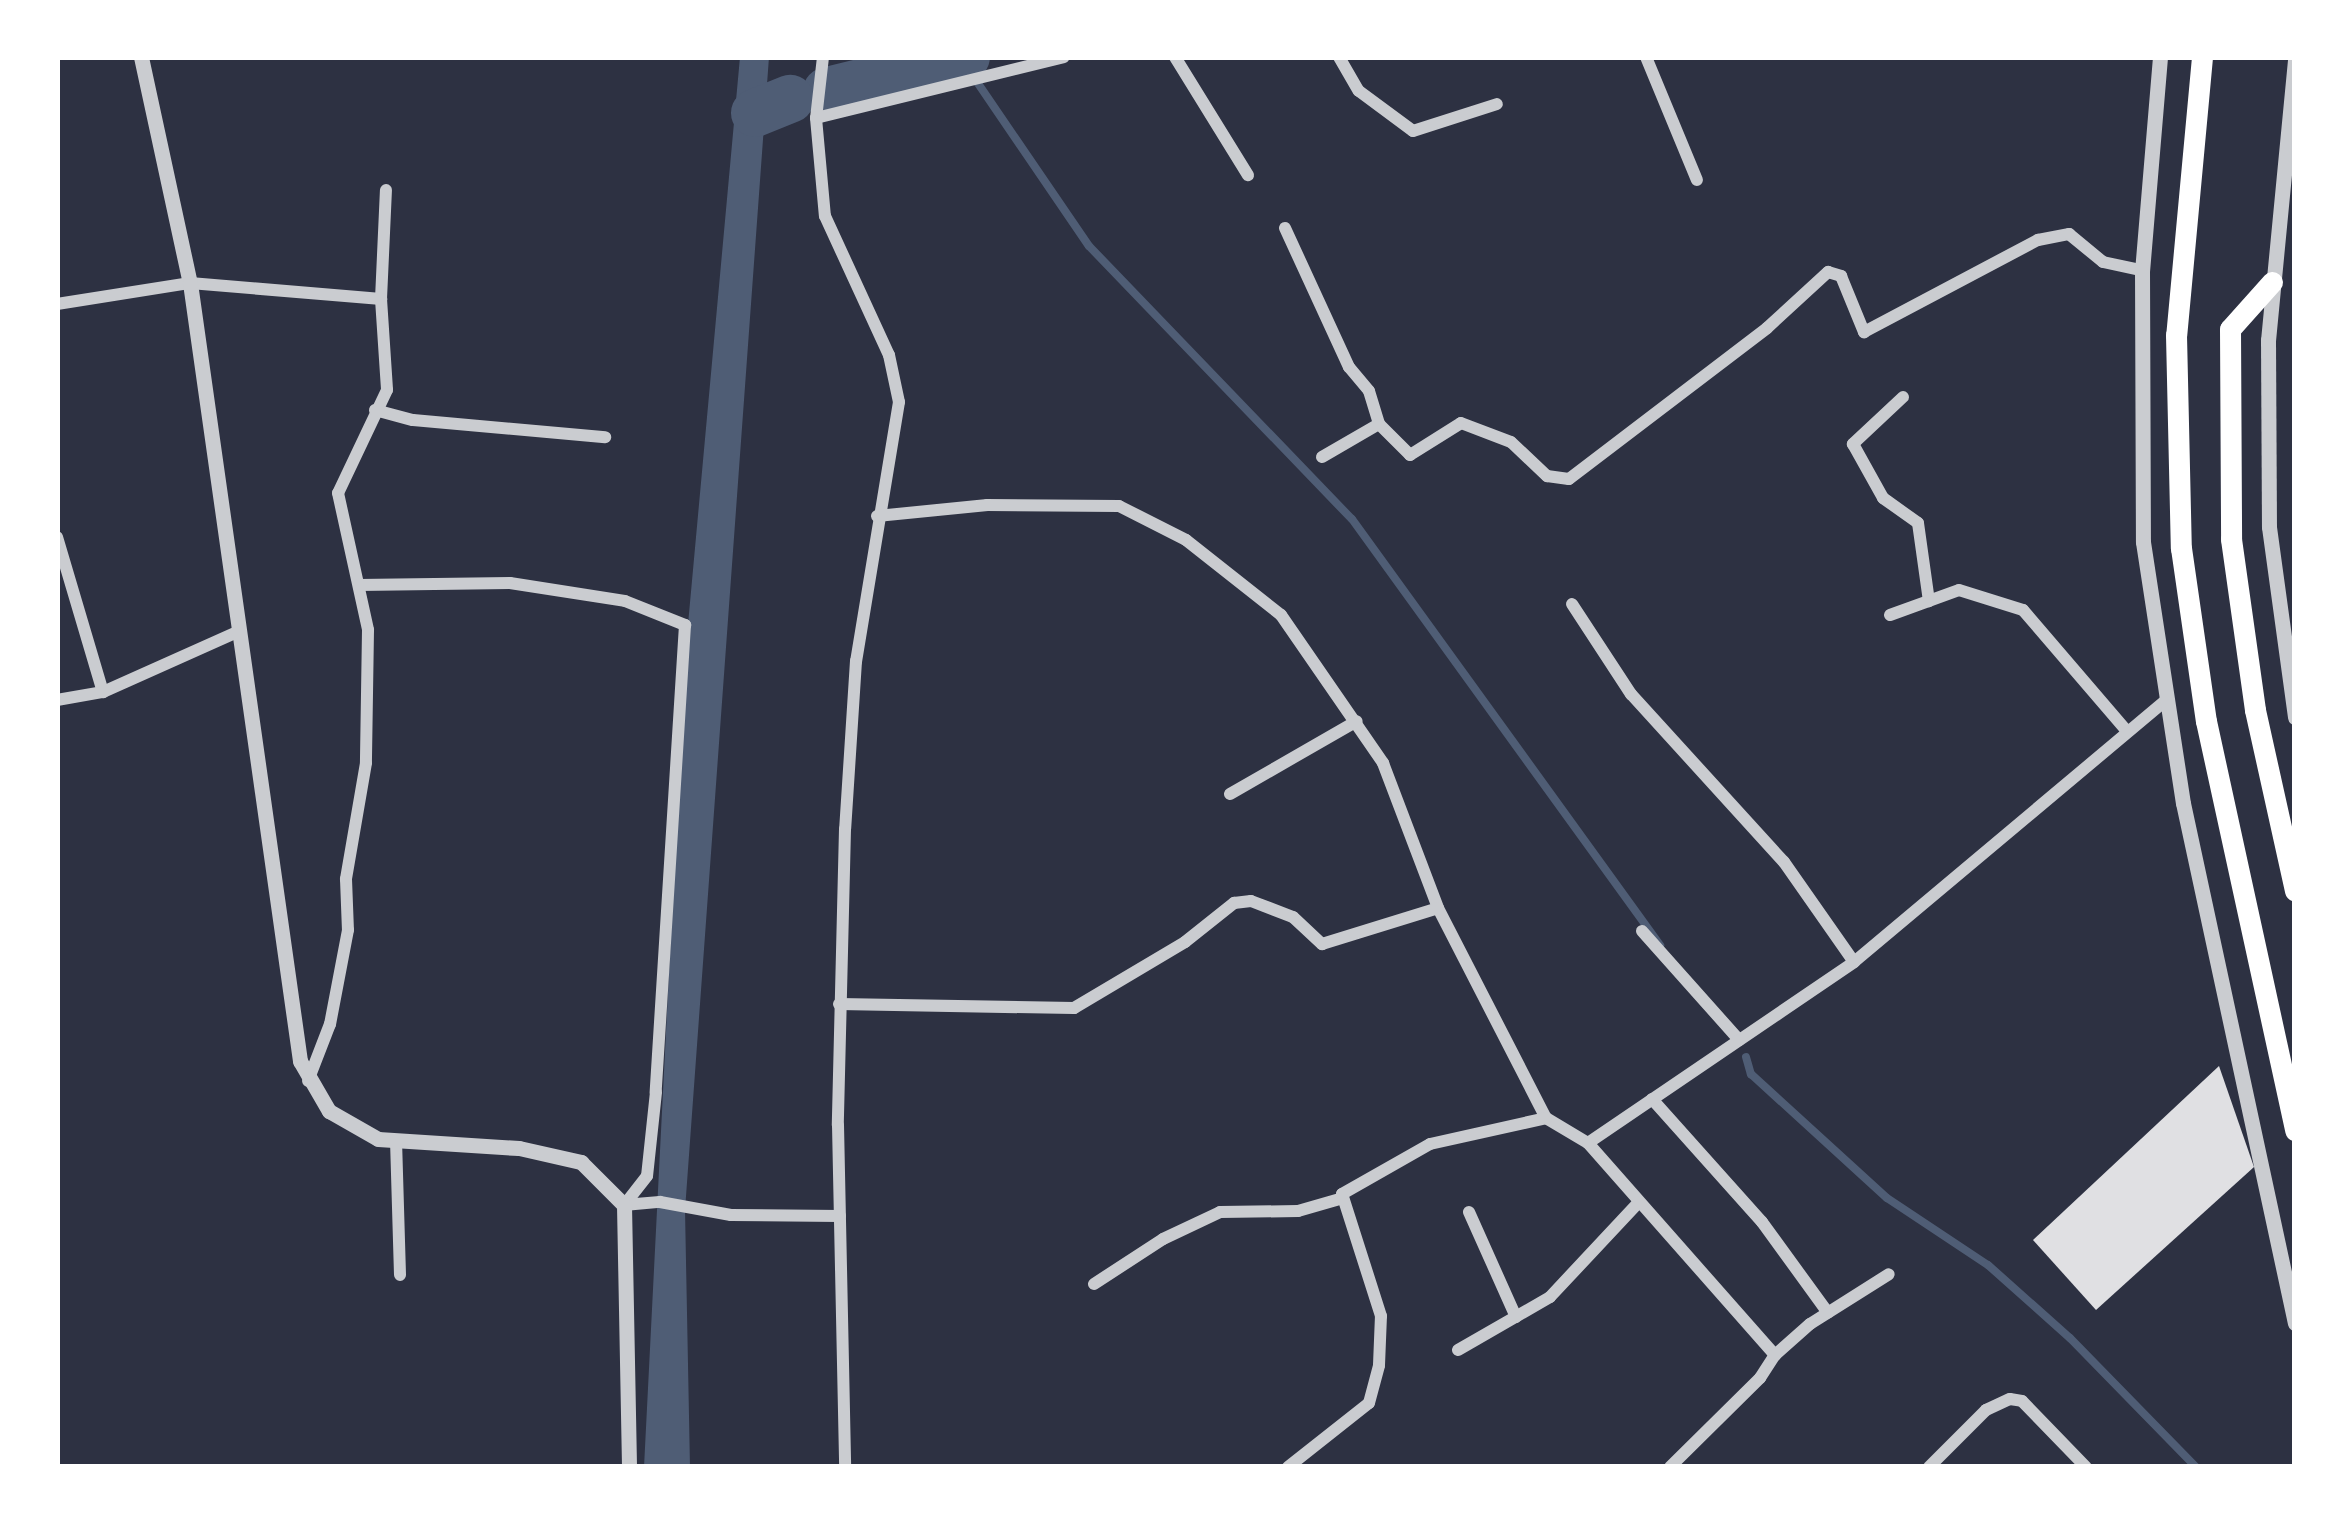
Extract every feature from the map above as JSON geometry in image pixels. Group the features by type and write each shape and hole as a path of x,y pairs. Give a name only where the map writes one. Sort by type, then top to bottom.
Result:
{"highway":[{"path":"2203,57 2176,335 2181,548 2206,721 2295,1130"},
{"path":"2272,282 2230,328 2231,538 2237,610 2295,891"}],"street":[{"path":"141,57 190,283 237,632 308,1082 329,1111 378,1139 520,1148 581,1162 624,1205 660,1202 716,1214 840,1216"},
{"path":"823,57 816,118 825,216 889,355 898,402 856,662 839,1004 845,1467"},
{"path":"816,118 1064,57"},
{"path":"1175,57 1248,175"},
{"path":"1339,57 1359,91 1413,131 1497,104"},
{"path":"1646,57 1697,180"},
{"path":"2160,57 2142,270 2143,542 2164,701 2295,1323"},
{"path":"2295,60 2272,282 2269,527 2295,717"},
{"path":"308,1082 335,1001 348,930 346,879 366,763 368,630 338,493 387,390 381,298 386,190"},
{"path":"1285,228 1349,367 1369,392 1379,424 1409,455 1461,423 1511,442 1547,476 1569,479 1767,328 1828,272 1841,276 1864,332 2038,240 2069,234 2103,262 2142,270"},
{"path":"57,304 190,283 381,298"},
{"path":"1903,397 1853,444 1883,497 1918,523 1929,601"},
{"path":"375,410 413,420 605,437"},
{"path":"1322,458 1379,424"},
{"path":"877,516 987,505 1119,506 1186,540 1281,615 1383,763 1438,908 1546,1118 1588,1143 1774,1355"},
{"path":"57,537 103,692"},
{"path":"359,585 510,583 625,601 686,625 656,1092 647,1176 624,1205 629,1467"},
{"path":"1890,616 1959,590 2023,610 2126,730"},
{"path":"1572,604 1631,694 1784,862 1854,962"},
{"path":"57,700 103,692 237,632"},
{"path":"1588,1143 1854,962 2164,701"},
{"path":"1230,794 1357,721"},
{"path":"839,1004 1075,1008 1185,942 1234,903 1251,901 1293,917 1322,944 1438,908"},
{"path":"1642,931 1739,1040"},
{"path":"1652,1099 1762,1222 1828,1313"},
{"path":"1094,1284 1163,1239 1220,1212 1298,1211 1343,1198 1350,1186 1430,1144 1546,1118"},
{"path":"396,1140 400,1275"},
{"path":"1288,1467 1369,1403 1379,1365 1381,1316 1343,1198"},
{"path":"1458,1350 1550,1297 1640,1202"},
{"path":"1469,1212 1516,1317"},
{"path":"1670,1467 1760,1378 1774,1355 1889,1274"},
{"path":"1929,1467 1986,1410 2010,1399 2022,1401 2086,1467"}],"water":[{"path":"740,57 769,57 685,1210 690,1467 644,1467 685,657"}],"building":[{"path":"2219,1066 2254,1167 2096,1310 2033,1240"}],"waterway":[{"path":"827,91 966,57"},
{"path":"952,60 962,66"},
{"path":"975,79 1089,246 1352,519 1660,945"},
{"path":"755,113 790,99"},
{"path":"1746,1057 1751,1074 1887,1198 1988,1265 2070,1338 2196,1467"}]}
